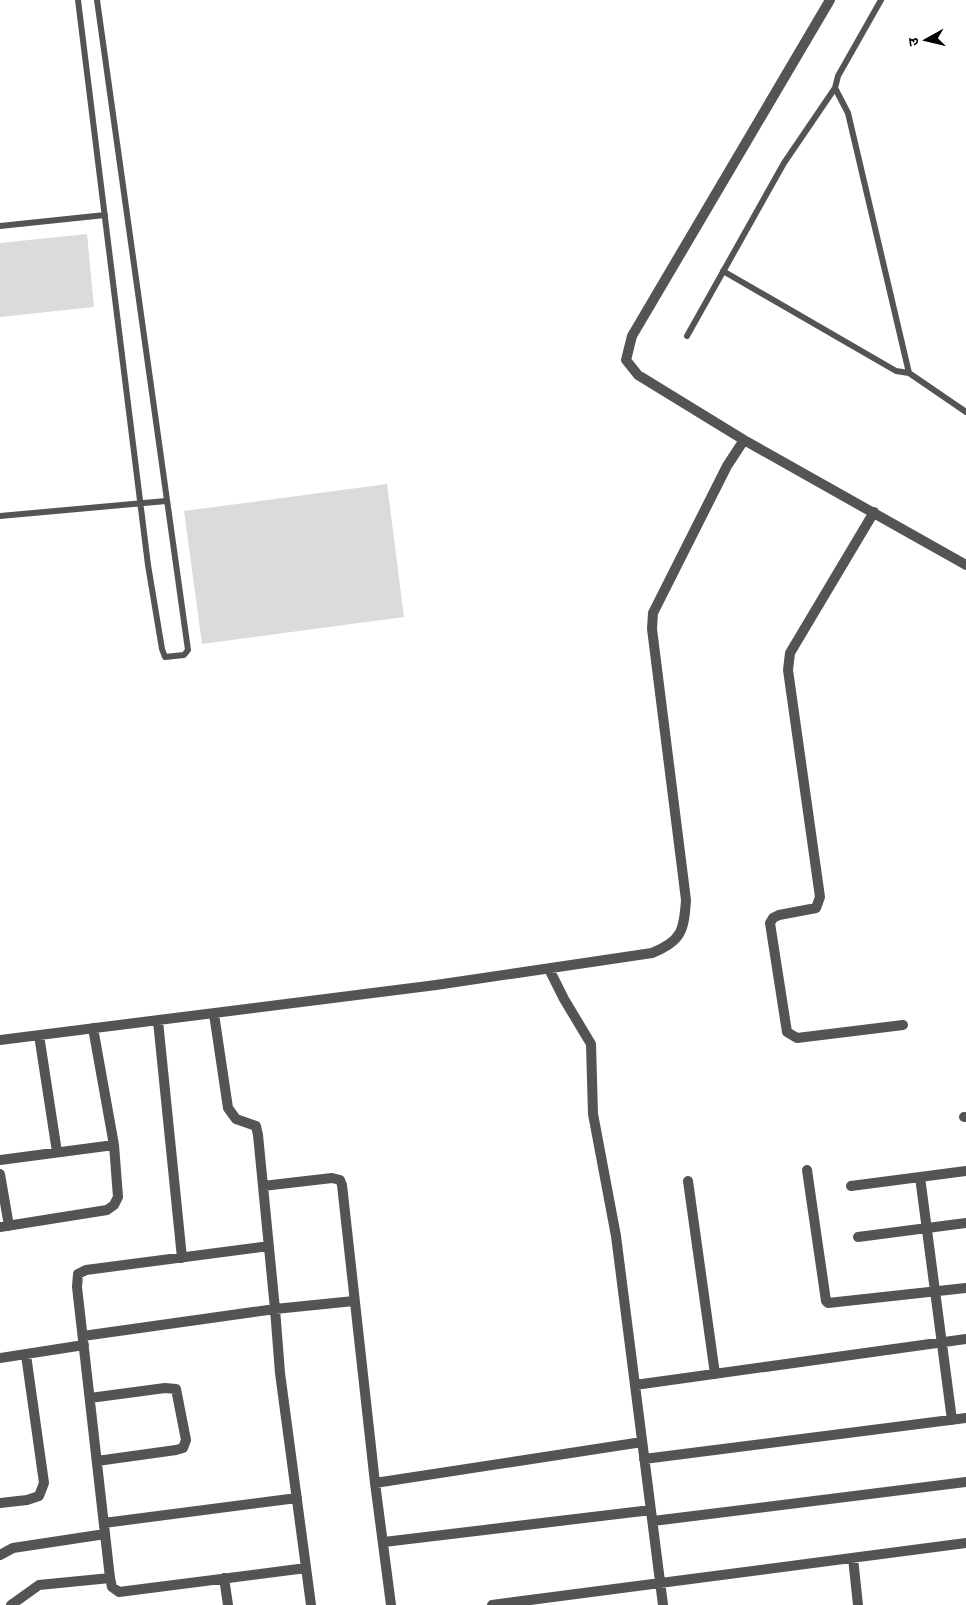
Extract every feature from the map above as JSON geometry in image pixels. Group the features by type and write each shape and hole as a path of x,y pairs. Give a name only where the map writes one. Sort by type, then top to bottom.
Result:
{"street":[{"path":"830,0 632,336 626,360 638,375 744,440 966,565"},
{"path":"0,1040 214,1014 549,969 652,953 675,941 684,926 686,900 683,859 652,629 653,613 727,466 744,440"},
{"path":"874,512 790,653 788,670 820,897 816,908 779,915 770,923 787,1032 790,1036 797,1038 904,1025"},
{"path":"549,969 564,999 591,1044 594,1121 616,1236 663,1605"},
{"path":"214,1014 228,1108 236,1119 256,1126 280,1373 311,1605"},
{"path":"158,1021 182,1258"},
{"path":"0,1174 4,1227 107,1210 114,1205 118,1197 114,1145 94,1028"},
{"path":"39,1035 56,1152"},
{"path":"0,1160 114,1145"},
{"path":"807,1170 826,1301 832,1304 966,1288"},
{"path":"851,1186 966,1171"},
{"path":"920,1177 952,1420"},
{"path":"263,1186 313,1179 340,1180 375,1483 392,1605"},
{"path":"688,1181 715,1374"},
{"path":"858,1236 966,1223"},
{"path":"269,1246 86,1270 78,1274 77,1287 110,1578 112,1587 119,1592 306,1568"},
{"path":"0,1358 26,1355 83,1340 275,1308 354,1301"},
{"path":"635,1385 966,1339"},
{"path":"0,1503 32,1499 39,1496 44,1483 26,1355"},
{"path":"90,1398 165,1388 176,1389 186,1440 183,1448 176,1450 97,1461"},
{"path":"644,1459 966,1418"},
{"path":"375,1483 642,1442"},
{"path":"652,1521 966,1482"},
{"path":"104,1522 297,1498"},
{"path":"384,1542 651,1510"},
{"path":"0,1555 13,1548 105,1534"},
{"path":"492,1605 966,1543"},
{"path":"852,1558 858,1605"},
{"path":"11,1605 43,1584 110,1578"},
{"path":"224,1578 228,1605"}],"lane":[{"path":"78,0 140,503 162,649 165,657 184,655 188,650 97,0"},
{"path":"686,336 784,163 835,88 838,76 881,0"},
{"path":"835,88 848,113 909,373"},
{"path":"0,226 105,215"},
{"path":"723,271 896,371 909,373 966,412"},
{"path":"0,516 166,501"}],"shaded area":[{"path":"87,234 94,307 0,317 0,243"},
{"path":"387,484 404,617 202,644 184,511"}]}
